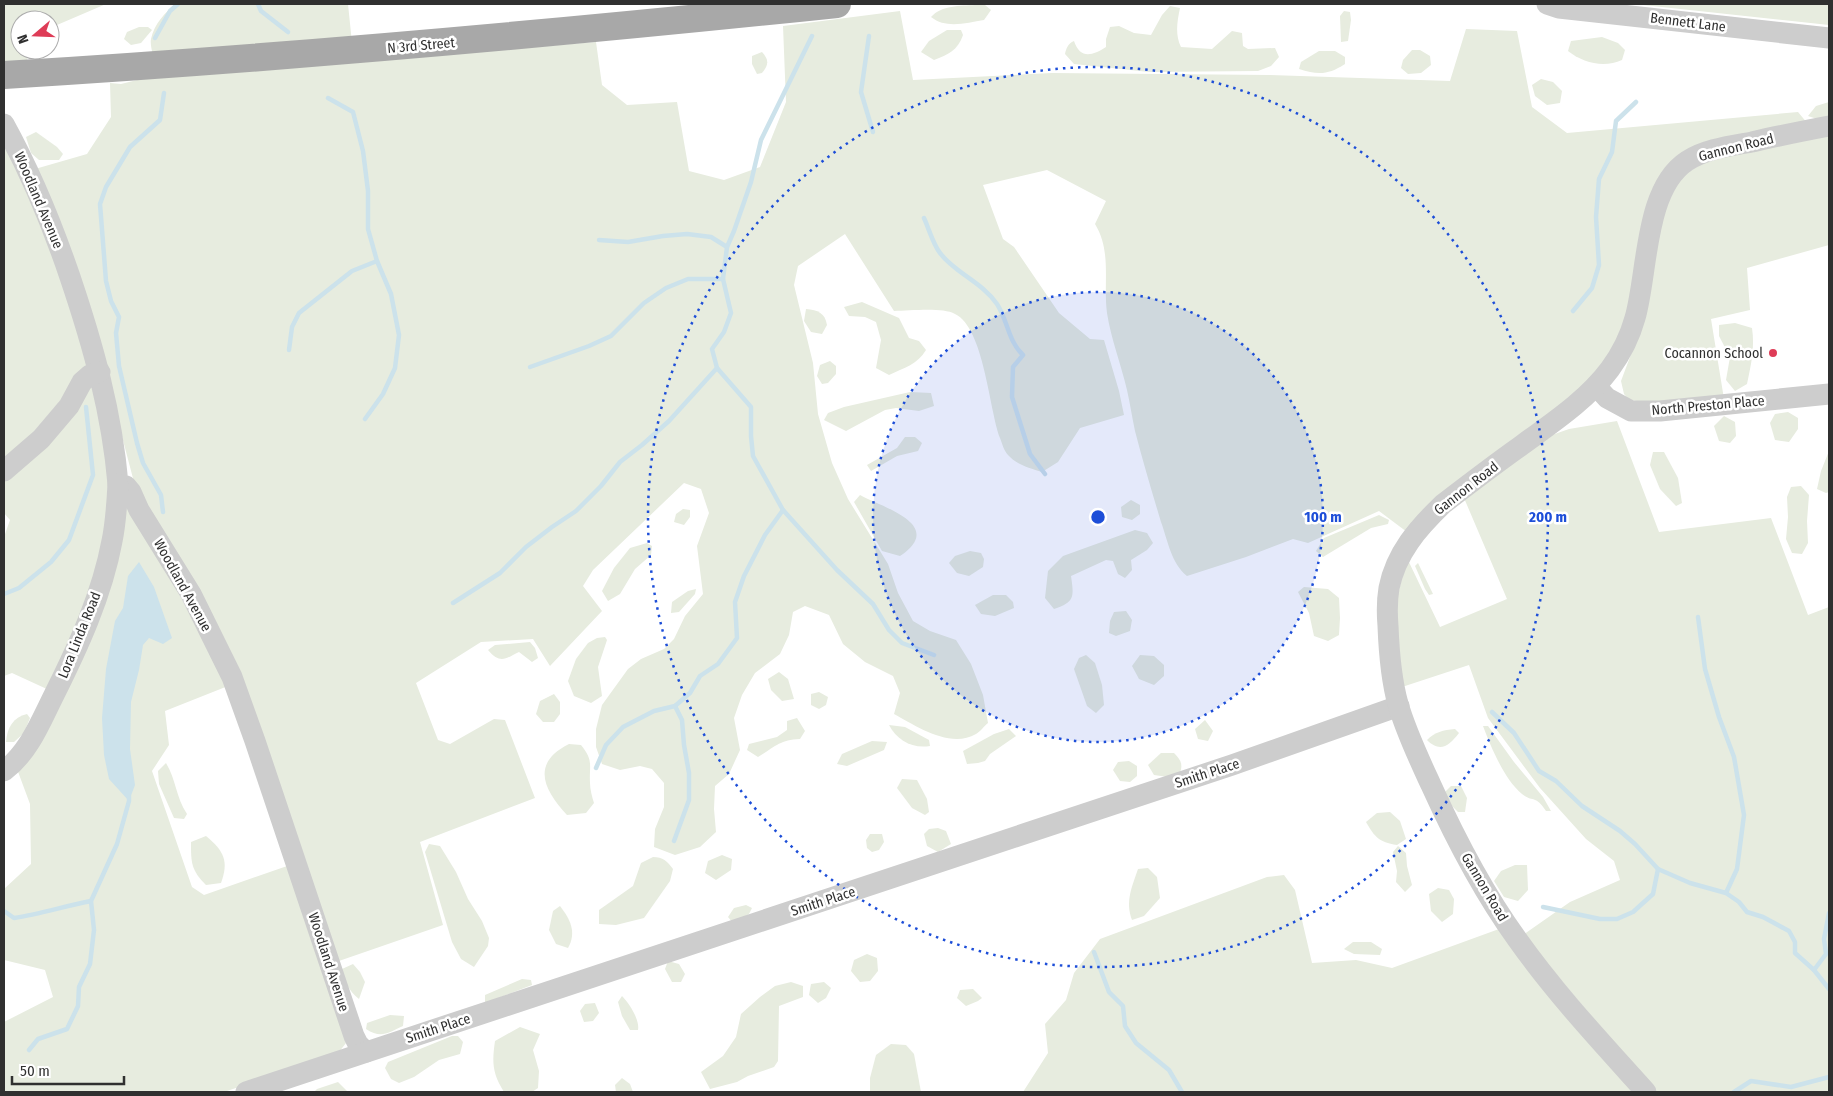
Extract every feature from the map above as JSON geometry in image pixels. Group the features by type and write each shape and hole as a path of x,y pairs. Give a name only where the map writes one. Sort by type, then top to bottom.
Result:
{"main road":[{"name":"N 3rd Street","path":"4,75 180,64 410,46 837,4"}],"street":[{"name":"Bennett Lane","path":"1547,4 1559,8 1829,38"},
{"name":"Woodland Avenue","path":"4,124 34,183 51,222 78,300 100,372 115,452 118,484 126,486 131,492 139,510 191,594 232,677 262,759 348,1021 358,1044 366,1052"},
{"name":"Gannon Road","path":"1646,1092 1544,974 1500,914 1462,850 1420,761 1399,706 1394,686 1388,640 1387,609 1389,589 1394,571 1410,540 1425,521 1443,504 1548,426 1596,386 1610,369 1625,344 1635,319 1657,203 1674,171 1702,153 1723,147 1829,126"},
{"path":"4,471 41,439 69,406 82,382 90,375 100,372"},
{"name":"North Preston Place","path":"1596,386 1607,398 1631,411 1660,411 1829,394"},
{"name":"Lora Linda Road","path":"4,771 15,763 32,740 80,639 97,595 112,543 118,484"},
{"name":"Smith Place","path":"246,1092 1223,768 1399,706"}],"shaded area":[{"path":"4,4 106,4 60,24 60,10 10,10 10,60 27,60 28,65 4,67"},
{"path":"177,4 348,4 352,43 153,55 151,47 152,34 164,14"},
{"path":"1634,4 1829,4 1829,25"},
{"path":"985,5 991,10 984,20 963,24 950,24 937,21 931,17 946,8"},
{"path":"1170,6 1180,8 1177,28 1181,47 1212,49 1232,31 1242,33 1243,46 1248,49 1275,48 1279,57 1271,66 1258,71 1149,72 1074,64 1065,54 1069,45 1074,41 1080,51 1087,54 1106,47 1106,39 1110,27 1119,26 1134,33 1151,35 1162,15"},
{"path":"900,11 913,80 1052,73 1269,75 1450,81 1466,29 1517,31 1532,107 1567,133 1798,112 1808,124 1681,157 1629,310 1615,344 1589,383 1407,532 1379,511 1308,543 1293,539 1246,557 1187,576 1177,565 1161,522 1144,466 1127,390 1109,323 1106,301 1105,256 1095,224 1106,201 1047,170 983,185 1003,239 1014,247 1059,313 1090,339 1104,340 1124,415 1080,428 1058,462 1042,472 1020,464 1005,451 996,425 979,351 973,335 965,322 949,312 926,310 894,311 845,234 798,266 794,285 813,363 818,414 832,463 848,499 888,564 898,593 913,621 930,631 956,640 971,664 983,695 988,723 976,734 966,738 955,739 923,730 894,714 900,693 893,676 865,662 843,644 829,615 805,606 793,612 789,635 780,654 755,673 742,695 734,718 740,750 729,774 715,786 716,832 700,847 675,855 654,847 655,829 664,807 664,783 652,769 640,766 620,770 602,764 596,747 596,729 602,705 628,669 641,659 664,649 674,639 685,616 703,594 697,546 709,513 701,489 684,483 593,570 583,586 602,611 550,666 533,639 481,642 416,683 438,740 450,744 494,719 505,720 535,798 420,842 443,925 336,962 260,737 135,486 119,425 35,169 87,154 111,117 110,83 121,84 145,78 596,42 602,85 627,105 677,102 689,171 724,180 760,167 786,102 783,26"},
{"path":"1344,11 1350,12 1351,20 1348,41 1341,42 1340,16"},
{"path":"139,27 148,27 152,30 141,43 131,45 124,39 127,32"},
{"path":"947,30 961,30 963,35 958,45 952,51 934,60 921,52 929,41"},
{"path":"1602,37 1618,43 1625,50 1622,60 1608,64 1594,63 1580,59 1568,51 1571,41"},
{"path":"1412,50 1420,50 1430,56 1431,65 1421,73 1408,74 1401,68 1403,60"},
{"path":"1319,51 1335,51 1345,57 1345,64 1323,73 1299,69 1301,62"},
{"path":"762,52 766,57 767,65 762,73 757,74 752,64 752,56"},
{"path":"1541,79 1553,82 1562,91 1560,103 1547,105 1535,96 1532,85"},
{"path":"1829,102 1829,116 1817,119 1808,116 1816,106"},
{"path":"36,132 57,147 63,154 59,160 39,160 31,153 26,137"},
{"path":"1829,133 1829,245 1747,268 1750,310 1711,319 1724,399 1661,404 1629,400 1624,394 1621,381 1639,333 1664,206 1683,175 1705,162"},
{"path":"4,144 44,225 90,366 4,467"},
{"path":"862,302 899,318 909,338 919,341 926,350 923,355 910,365 889,375 876,368 881,340 876,322 865,317 849,316 844,307"},
{"path":"806,309 817,311 825,318 827,325 822,334 811,332 804,321"},
{"path":"1735,323 1752,328 1753,349 1747,384 1735,391 1726,380 1730,357 1719,336 1719,325"},
{"path":"830,361 836,366 836,374 828,383 822,384 817,376 820,365"},
{"path":"89,386 94,387 108,455 109,515 90,598 49,690 12,673 4,676 4,537 10,520 4,513 4,477"},
{"path":"910,392 931,393 934,406 919,411 896,408 885,410 846,431 824,420 828,413 844,407"},
{"path":"1788,412 1798,418 1798,429 1789,442 1775,440 1770,423 1775,414"},
{"path":"1724,416 1735,422 1736,436 1730,443 1719,441 1714,426"},
{"path":"1617,421 1659,532 1771,518 1808,615 1829,607 1829,1092 1655,1092 1523,935 1570,902 1620,880 1614,861 1586,839 1540,788 1488,718 1469,665 1402,687 1394,610 1407,558 1440,627 1507,599 1464,498 1552,435 1569,429"},
{"path":"905,437 915,437 922,443 918,451 897,456 871,471 867,465 897,448"},
{"path":"1829,451 1829,492 1826,493 1817,489 1821,471"},
{"path":"1653,452 1664,452 1678,478 1682,503 1676,506 1660,489 1650,465"},
{"path":"1801,486 1809,495 1808,543 1802,554 1792,553 1786,539 1787,497 1791,487"},
{"path":"860,495 895,512 914,527 917,535 912,545 900,556 882,551 854,502"},
{"path":"1131,500 1140,505 1140,514 1132,520 1122,517 1121,507"},
{"path":"125,504 137,515 228,686 165,711 169,745 152,771 192,887 204,895 290,865 346,1043 339,1052 333,1055 224,1092 4,1092 4,1022 53,997 45,970 4,960 4,889 31,864 30,804 17,769"},
{"path":"683,509 690,510 690,517 684,525 674,522 676,514"},
{"path":"1379,515 1389,520 1388,524 1371,528 1323,557 1316,551 1324,538"},
{"path":"1135,530 1147,533 1153,543 1147,550 1131,560 1132,570 1125,578 1118,574 1113,561 1106,560 1071,576 1072,598 1066,604 1054,609 1045,598 1048,571 1063,556"},
{"path":"647,543 652,546 651,555 635,569 620,594 608,601 602,591 614,568 630,548"},
{"path":"970,551 981,553 984,559 983,567 969,576 957,573 949,563 955,556"},
{"path":"1418,563 1433,594 1429,595 1425,589 1415,566"},
{"path":"1304,587 1328,589 1339,598 1339,635 1328,641 1314,636 1309,613 1298,592"},
{"path":"696,589 695,594 679,612 671,613 672,602 688,591"},
{"path":"993,595 1006,595 1013,602 1014,608 995,616 981,614 975,605"},
{"path":"1126,611 1132,620 1130,631 1116,636 1109,633 1110,621 1114,612"},
{"path":"605,637 607,640 598,667 602,696 591,703 574,696 568,681 576,659 588,643 597,638"},
{"path":"530,642 535,648 538,658 532,662 519,652 510,657 499,659 488,650 495,645"},
{"path":"1086,655 1095,663 1102,685 1104,705 1096,713 1087,706 1074,669 1079,658"},
{"path":"1140,655 1154,656 1164,665 1164,676 1154,685 1139,679 1132,666"},
{"path":"779,672 788,679 794,699 782,701 771,690 768,679"},
{"path":"819,692 828,697 826,705 819,709 811,705 811,694"},
{"path":"554,694 560,702 560,714 554,722 543,722 536,714 540,701"},
{"path":"27,714 30,718 24,733 14,742 6,742 8,732 14,720"},
{"path":"797,718 805,731 800,739 782,742 758,757 747,750 749,744 777,737 787,730 787,721"},
{"path":"1205,720 1213,731 1208,741 1198,739 1195,729"},
{"path":"889,725 905,727 929,740 930,746 911,745 896,735"},
{"path":"1483,726 1488,726 1543,797 1551,811 1546,811 1539,802 1526,797 1515,788 1499,762"},
{"path":"1009,729 1016,736 990,754 985,761 967,764 963,751 994,734"},
{"path":"1455,729 1459,733 1444,746 1436,746 1427,740 1440,732"},
{"path":"872,741 887,742 884,750 847,766 837,764 842,754"},
{"path":"569,744 581,745 588,755 590,763 590,788 594,803 586,813 567,815 552,796 547,786 545,768 549,759 557,751"},
{"path":"1161,753 1174,753 1180,760 1180,773 1168,777 1154,775 1148,765"},
{"path":"1129,761 1137,766 1137,776 1130,782 1120,781 1113,770 1118,762"},
{"path":"166,763 172,775 180,802 187,814 184,819 174,818 159,784 158,771"},
{"path":"902,779 917,780 927,799 929,812 925,815 912,808 897,788"},
{"path":"1451,786 1461,786 1467,798 1465,812 1458,812 1450,804 1445,792"},
{"path":"1390,812 1400,821 1406,839 1397,845 1378,838 1366,822 1377,813"},
{"path":"938,828 946,831 951,844 938,852 927,846 924,834 929,829"},
{"path":"870,834 882,834 884,842 879,850 872,852 867,848 866,840"},
{"path":"206,836 221,852 225,862 221,883 206,885 197,875 193,866 191,842"},
{"path":"429,844 440,846 456,872 489,938 488,946 474,967 461,959 452,942 425,852"},
{"path":"1398,846 1406,853 1412,885 1405,892 1396,882 1397,871 1393,852"},
{"path":"722,855 732,859 731,870 716,880 705,873 708,861"},
{"path":"653,857 664,860 673,869 670,881 644,918 616,925 599,924 599,910 633,886 641,863"},
{"path":"1515,865 1527,865 1528,890 1518,901 1504,897 1494,881 1501,871"},
{"path":"1148,868 1157,877 1160,898 1144,916 1132,920 1129,900 1132,888 1138,869"},
{"path":"1284,875 1295,890 1312,963 1356,960 1392,968 1499,929 1636,1092 1023,1092 1048,1053 1045,1024 1066,1000 1074,973 1100,939 1267,877"},
{"path":"1438,888 1449,890 1454,899 1453,914 1442,922 1431,911 1429,894"},
{"path":"746,905 752,908 749,914 733,923 728,917 734,908"},
{"path":"560,906 567,916 572,931 571,942 568,948 556,944 549,930 553,911"},
{"path":"1353,942 1371,942 1382,949 1380,955 1354,954 1344,949"},
{"path":"867,954 877,958 878,971 870,981 860,982 851,971 854,960"},
{"path":"668,961 679,964 685,974 681,982 672,982 665,969"},
{"path":"353,964 365,982 359,999 352,993 344,978 342,969"},
{"path":"522,979 531,980 532,985 485,1003 485,995"},
{"path":"791,982 803,986 803,997 779,1006 778,1061 774,1067 737,1082 710,1089 701,1072 723,1056 736,1037 741,1014 775,986"},
{"path":"824,982 831,988 826,998 818,1003 809,995 811,984"},
{"path":"973,989 982,998 966,1006 957,998 960,990"},
{"path":"622,996 636,1017 638,1030 630,1030 622,1016 618,1002"},
{"path":"595,1003 599,1013 593,1021 584,1022 580,1011 585,1004"},
{"path":"390,1015 404,1016 403,1026 384,1034 376,1034 366,1029 367,1023"},
{"path":"520,1027 540,1034 533,1050 539,1071 538,1088 532,1092 504,1092 497,1079 494,1067 495,1041"},
{"path":"452,1036 458,1036 463,1042 460,1054 439,1060 414,1077 399,1083 391,1079 385,1068 388,1062"},
{"path":"891,1044 906,1045 914,1054 921,1092 870,1092 870,1078 876,1055"},
{"path":"622,1078 630,1084 633,1092 616,1092 615,1085"},
{"path":"338,1082 348,1092 314,1092 317,1089"}],"water":[{"path":"139,562 154,587 172,638 163,644 149,638 143,645 131,702 130,749 135,785 129,801 109,779 104,755 102,718 106,669 115,621 123,608 128,576"}],"waterway":[{"path":"155,38 170,11 178,4"},
{"path":"258,4 261,11 288,32"},
{"path":"812,36 761,140 751,182 727,247 723,279 731,313 724,332 712,349 717,368 751,407 753,456 783,510 837,570 873,604 889,630 902,643 934,655"},
{"path":"869,36 861,92 873,132"},
{"path":"163,512 161,495 143,463 119,366 116,333 119,317 111,301 106,281 100,204 106,187 130,147 160,120 164,93"},
{"path":"328,98 353,112 363,151 368,191 368,229 377,261 391,294 399,335 395,368 383,394 365,419"},
{"path":"1573,311 1592,288 1599,265 1596,217 1599,179 1612,152 1616,121 1636,102"},
{"path":"924,218 940,253 953,266 991,296 997,304 1014,344 1023,355 1013,367 1012,397 1030,454 1045,474"},
{"path":"599,240 628,242 687,234 711,237 727,247"},
{"path":"289,350 292,327 299,313 352,271 377,261"},
{"path":"530,367 611,336 644,303 666,288 688,279 723,279"},
{"path":"453,603 500,573 526,547 576,511 601,486 620,462 669,421 717,368"},
{"path":"4,594 19,588 51,562 69,540 93,475 86,407"},
{"path":"596,768 606,745 623,727 654,711 675,706 690,693 700,676 718,664 737,638 735,602 744,576 765,535 783,510"},
{"path":"1698,617 1705,669 1719,717 1734,757 1744,815 1737,869 1726,893"},
{"path":"674,841 689,800 689,773 682,720 675,706"},
{"path":"1492,712 1514,733 1539,771 1556,781 1582,806 1620,831 1658,869 1690,883 1726,893 1739,902 1747,912 1763,917 1789,931 1795,942 1795,953 1814,970 1829,989"},
{"path":"29,1050 38,1039 67,1029 78,1006 79,987 90,964 94,930 91,901 117,844 129,796"},
{"path":"1543,907 1600,919 1617,919 1633,912 1653,894 1658,869"},
{"path":"4,911 14,918 91,901"},
{"path":"1814,970 1826,954 1824,939 1829,913"},
{"path":"1094,952 1109,992 1123,1006 1125,1026 1136,1043 1169,1070 1182,1092"},
{"path":"1734,1092 1751,1081 1791,1087 1829,1077"}],"place":[{"name":"Cocannon School","path":"1773,353"}]}
